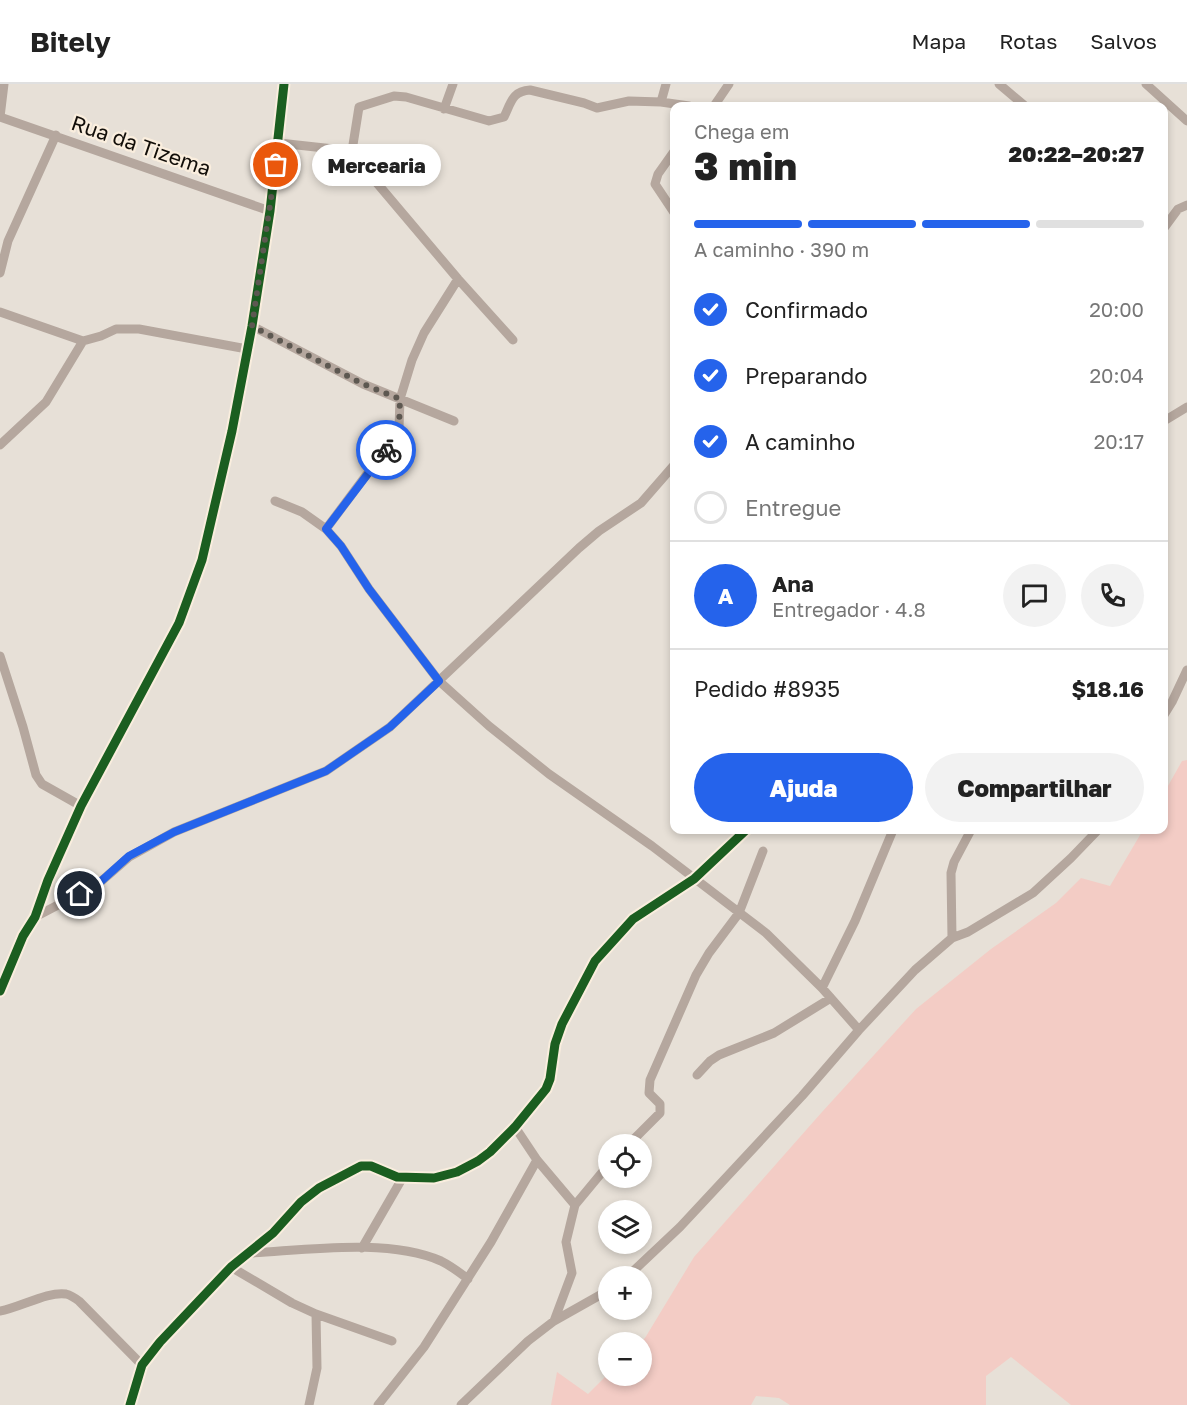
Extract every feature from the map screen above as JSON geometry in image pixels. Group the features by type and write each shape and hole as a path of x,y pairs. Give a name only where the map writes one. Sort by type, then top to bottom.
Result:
{"street":[{"path":"0,117 4,84"},
{"path":"0,991 23,936 35,917 48,880 81,806 179,623 202,560 232,431 252,326 279,143 284,84"},
{"path":"444,109 453,84"},
{"path":"661,102 666,84"},
{"path":"717,102 729,84"},
{"path":"999,84 1020,102"},
{"path":"1146,84 1166,102"},
{"path":"351,151 359,107 394,96 406,97 489,121 504,117 517,92 530,90 597,108 629,101 670,103"},
{"path":"1168,104 1187,121"},
{"name":"Rua da Tizema","path":"0,117 270,211"},
{"path":"0,273 8,241 56,135"},
{"path":"279,143 351,151 458,279 513,340"},
{"path":"670,157 658,174 656,184 670,206"},
{"path":"1168,223 1178,209 1187,205"},
{"path":"326,529 394,438 399,428 400,399 412,360 424,333 458,279"},
{"path":"0,312 83,341 116,329 139,328 248,349"},
{"path":"252,326 363,384 454,421"},
{"path":"0,445 46,402 83,341"},
{"path":"1168,419 1187,407"},
{"path":"35,917 98,884 129,856 174,832 326,771 390,727 579,548 599,531 641,503 670,470"},
{"path":"275,501 302,512 326,529 341,546 369,589 439,681 489,726 549,774 652,846 766,933 822,988 859,1030"},
{"path":"0,656 2,671 23,727 36,775 42,784 81,806"},
{"path":"1168,708 1187,670"},
{"path":"130,1405 142,1365 160,1342 231,1267 273,1233 301,1202 320,1188 361,1166 371,1166 403,1178 434,1178 457,1172 478,1161 515,1127 546,1089 550,1079 555,1044 562,1024 595,961 633,919 694,879 742,834"},
{"path":"822,988 855,921 891,834"},
{"path":"952,938 951,873 969,834"},
{"path":"638,1266 696,1210 915,970 952,938 968,932 1033,892 1094,834"},
{"path":"640,1134 660,1113 660,1104 649,1093 650,1080 696,975 709,953 739,913 763,851"},
{"path":"697,1075 710,1061 720,1055 774,1033 831,998"},
{"path":"515,1127 537,1160 575,1205"},
{"path":"378,1405 424,1347 468,1279 537,1160"},
{"path":"554,1321 572,1273 566,1242 575,1205 598,1177"},
{"path":"362,1248 403,1178"},
{"path":"250,1253 390,1248 419,1254 452,1267 468,1279"},
{"path":"231,1267 292,1303 392,1341"},
{"path":"0,1311 10,1310 57,1294 68,1294 79,1300 142,1365"},
{"path":"461,1405 528,1341 554,1321 598,1296"},
{"path":"309,1405 317,1368 316,1314"}],"shaded area":[{"path":"1187,760 1187,1405 1071,1405 1011,1357 986,1376 986,1405 790,1405 779,1398 756,1396 751,1405 551,1405 557,1372 588,1394 598,1384 598,1386 652,1386 652,1332 649,1332 694,1257 916,1009 991,949 1056,903 1081,878 1110,886 1141,834 1168,834 1168,786 1182,761"}],"cycle path":[{"path":"0,991 23,936 35,917 48,880 81,806 179,623 202,560 232,431 252,326 270,211 284,84"},
{"path":"130,1405 142,1365 160,1342 231,1267 273,1233 301,1202 319,1188 361,1166 371,1166 397,1177 434,1178 457,1172 490,1152 515,1127 546,1089 550,1079 555,1044 562,1024 595,961 633,919 694,879 742,834"}],"way so far":[{"path":"276,165 252,326 363,384 400,399 399,428 386,450"}],"place":[{"name":"Mercearia","path":"276,165"}],"route":[{"path":"80,894 98,884 129,856 174,832 326,771 390,727 439,681 369,589 341,546 326,529 386,450"}]}
